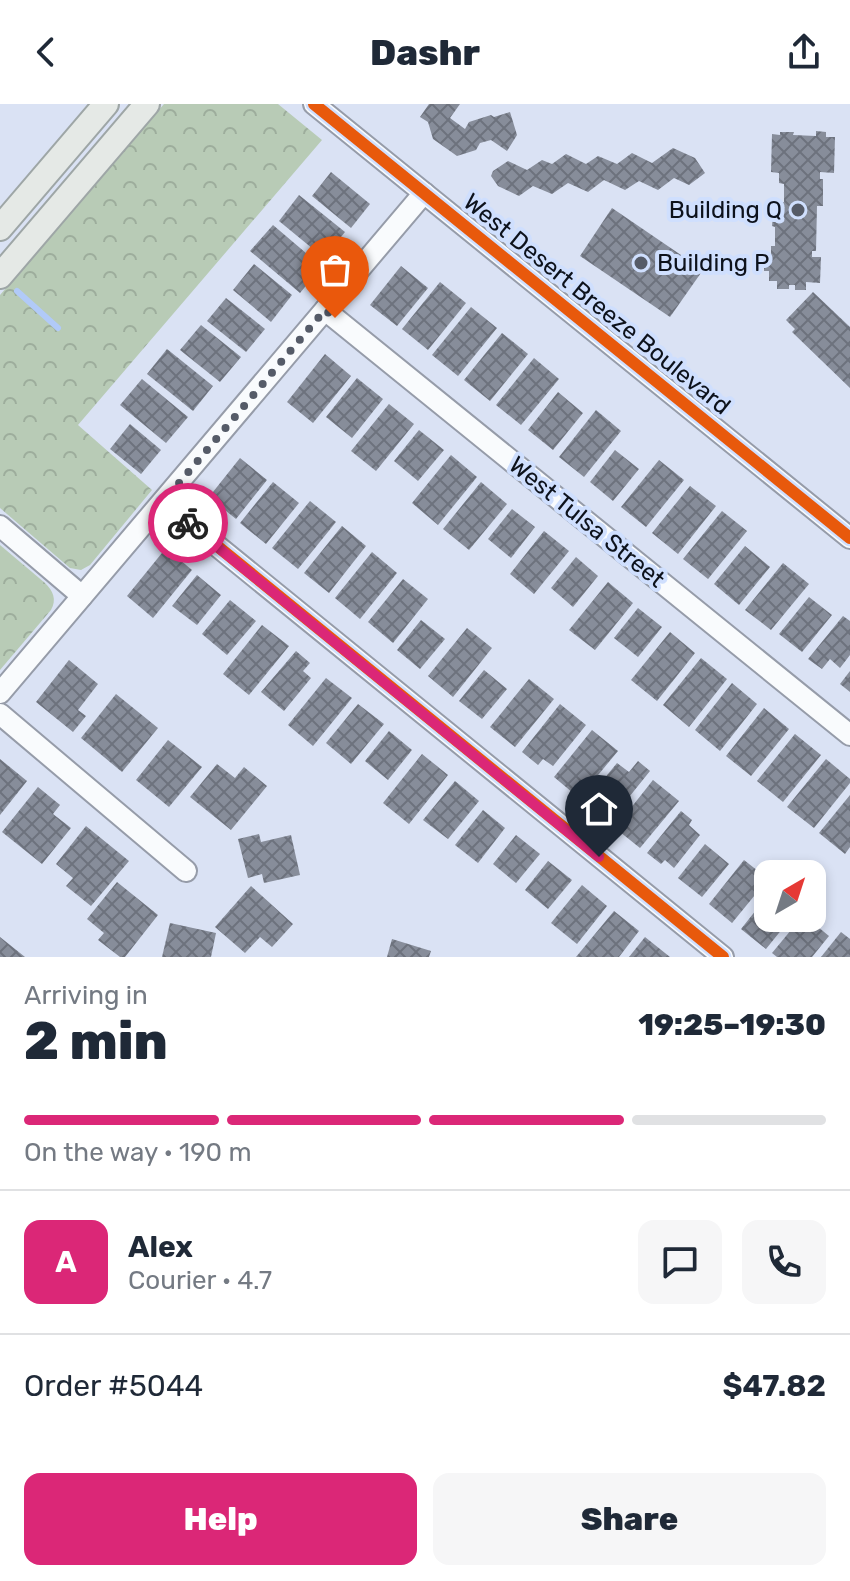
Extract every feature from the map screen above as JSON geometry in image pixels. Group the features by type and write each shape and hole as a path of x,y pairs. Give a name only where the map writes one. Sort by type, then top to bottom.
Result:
{"main road":[{"path":"0,228 106,104"},
{"path":"0,276 147,104"}],"street":[{"name":"West Desert Breeze Boulevard","path":"315,104 850,538"},
{"path":"0,693 424,193"},
{"name":"West Tulsa Street","path":"325,310 850,735"},
{"path":"163,502 723,957"},
{"path":"0,526 82,596"},
{"path":"0,714 186,871"}],"green space":[{"path":"164,104 278,104 322,140 78,425 152,490 90,565 81,570 70,568 0,508 0,295"},
{"path":"0,545 45,583 54,599 51,610 0,670"}],"building":[{"path":"429,104 460,104 450,118 465,129 469,122 510,112 517,135 507,151 491,140 480,143 476,150 457,156 433,139 428,122 420,117"},
{"name":"Building Q","path":"816,131 826,132 826,137 835,137 834,173 820,172 823,206 817,206 816,251 812,251 812,257 821,257 820,283 806,282 806,290 795,290 795,285 789,285 789,289 777,289 777,281 769,281 769,271 764,271 764,257 771,257 771,246 775,246 773,214 780,214 781,202 784,202 784,184 779,183 779,173 771,172 772,134 794,132 793,135 816,136"},
{"path":"673,148 695,158 705,173 689,185 674,178 658,190 639,181 625,190 604,180 588,192 568,183 552,194 533,186 519,196 498,186 491,176 493,171 508,161 527,170 542,160 552,164 566,154 586,164 598,156 617,164 632,153 652,163"},
{"path":"331,172 370,204 351,228 312,196"},
{"path":"299,195 345,232 324,258 279,221"},
{"name":"Building P","path":"612,208 703,270 670,317 580,256"},
{"path":"273,225 313,259 308,268 314,276 300,293 250,251"},
{"path":"254,264 292,295 271,322 233,290"},
{"path":"401,266 428,288 397,326 370,305"},
{"path":"440,282 466,303 428,350 402,329"},
{"path":"813,292 850,327 850,388 792,332 795,329 786,320"},
{"path":"226,298 265,329 246,352 207,321"},
{"path":"471,307 497,328 458,376 432,355"},
{"path":"201,325 241,357 220,382 180,350"},
{"path":"502,333 528,354 490,401 464,380"},
{"path":"167,349 213,386 193,411 147,374"},
{"path":"325,354 351,376 313,423 287,402"},
{"path":"534,358 559,379 521,425 496,405"},
{"path":"357,378 383,399 352,438 326,417"},
{"path":"142,379 188,417 166,443 120,405"},
{"path":"558,392 583,413 553,450 528,430"},
{"path":"389,404 414,424 376,471 351,451"},
{"path":"596,410 621,431 584,477 559,457"},
{"path":"130,424 161,450 141,474 110,449"},
{"path":"419,430 444,450 418,481 394,461"},
{"path":"615,450 639,469 613,501 590,482"},
{"path":"451,455 477,477 438,525 412,503"},
{"path":"240,458 267,480 236,519 209,497"},
{"path":"659,460 684,480 646,527 621,507"},
{"path":"273,482 299,503 266,544 240,523"},
{"path":"481,482 507,504 469,550 443,529"},
{"path":"690,486 716,506 678,554 652,533"},
{"path":"310,501 336,522 298,569 272,548"},
{"path":"512,509 535,527 511,558 488,539"},
{"path":"722,511 747,531 708,579 683,559"},
{"path":"342,526 366,546 329,593 304,573"},
{"path":"544,531 569,551 534,594 510,574"},
{"path":"745,546 770,567 739,605 714,584"},
{"path":"166,548 192,570 153,618 127,596"},
{"path":"372,552 397,573 360,619 335,598"},
{"path":"576,557 598,576 573,607 551,588"},
{"path":"783,563 809,584 771,630 745,610"},
{"path":"197,575 221,595 197,625 172,606"},
{"path":"403,579 428,599 393,643 368,622"},
{"path":"608,582 633,603 595,650 569,630"},
{"path":"809,597 832,615 802,652 779,634"},
{"path":"230,600 256,621 227,655 202,634"},
{"path":"638,608 662,627 638,657 614,638"},
{"path":"843,616 850,621 850,655 840,668 830,659 822,669 808,659"},
{"path":"421,620 445,639 420,669 397,650"},
{"path":"262,625 289,646 249,695 223,674"},
{"path":"467,628 492,648 453,697 428,676"},
{"path":"670,632 695,653 657,701 631,680"},
{"path":"296,651 310,663 303,671 311,678 284,711 261,692"},
{"path":"701,658 727,679 689,727 663,705"},
{"path":"69,660 98,684 78,710 86,716 73,732 36,702"},
{"path":"484,670 507,689 482,719 459,701"},
{"path":"850,671 850,692 840,684"},
{"path":"326,678 352,698 313,746 288,725"},
{"path":"529,679 554,699 515,747 490,727"},
{"path":"732,683 757,704 720,751 695,730"},
{"path":"116,694 158,728 122,772 81,738"},
{"path":"358,704 384,724 351,764 326,743"},
{"path":"560,704 586,725 553,766 543,759 538,765 522,752"},
{"path":"764,708 789,729 751,776 726,756"},
{"path":"592,730 618,751 579,798 554,777"},
{"path":"389,731 412,750 388,780 365,761"},
{"path":"795,734 821,755 783,802 757,781"},
{"path":"168,740 202,767 169,807 136,780"},
{"path":"422,754 448,775 409,824 383,803"},
{"path":"0,759 27,781 0,815"},
{"path":"826,759 850,779 850,783 814,828 787,807"},
{"path":"638,761 650,771 609,822 585,802 617,763 629,772"},
{"path":"217,764 235,778 244,767 267,786 231,830 190,797"},
{"path":"653,780 679,801 640,848 615,828"},
{"path":"455,781 479,801 448,839 423,820"},
{"path":"38,787 60,805 53,814 71,828 42,864 2,832"},
{"path":"850,795 850,847 845,854 819,833"},
{"path":"483,810 505,828 478,863 455,845"},
{"path":"681,811 692,820 689,825 700,835 674,868 665,860 661,864 647,853"},
{"path":"86,826 129,861 91,906 66,886 73,878 56,864"},
{"path":"259,834 261,842 291,835 300,875 264,883 262,874 248,878 238,839"},
{"path":"516,835 540,854 516,883 493,864"},
{"path":"705,844 729,864 702,897 678,878"},
{"path":"744,860 754,868 754,896 732,923 709,904"},
{"path":"548,861 572,880 548,909 525,890"},
{"path":"117,882 158,915 125,957 120,957 98,940 104,933 87,919"},
{"path":"582,885 607,906 577,944 551,923"},
{"path":"251,886 293,924 272,947 260,937 245,953 215,927"},
{"path":"614,911 639,931 619,957 576,957"},
{"path":"754,913 754,932 780,932 766,949 741,929"},
{"path":"170,923 216,933 211,957 162,957"},
{"path":"789,932 824,932 829,936 812,957 777,957 772,953"},
{"path":"841,932 850,939 850,957 821,957"},
{"path":"0,937 25,957 0,957"},
{"path":"645,937 670,957 629,957"},
{"path":"392,939 431,951 429,957 387,957"}],"waterway":[{"path":"17,291 58,328"}],"cycle path":[{"path":"314,104 850,538"},
{"path":"163,502 723,957"}],"way so far":[{"path":"188,523 163,502 325,310 335,318"}],"place":[{"name":"Building Q","path":"798,210"},
{"name":"Building P","path":"641,263"}],"route":[{"path":"188,523 599,857"}]}
